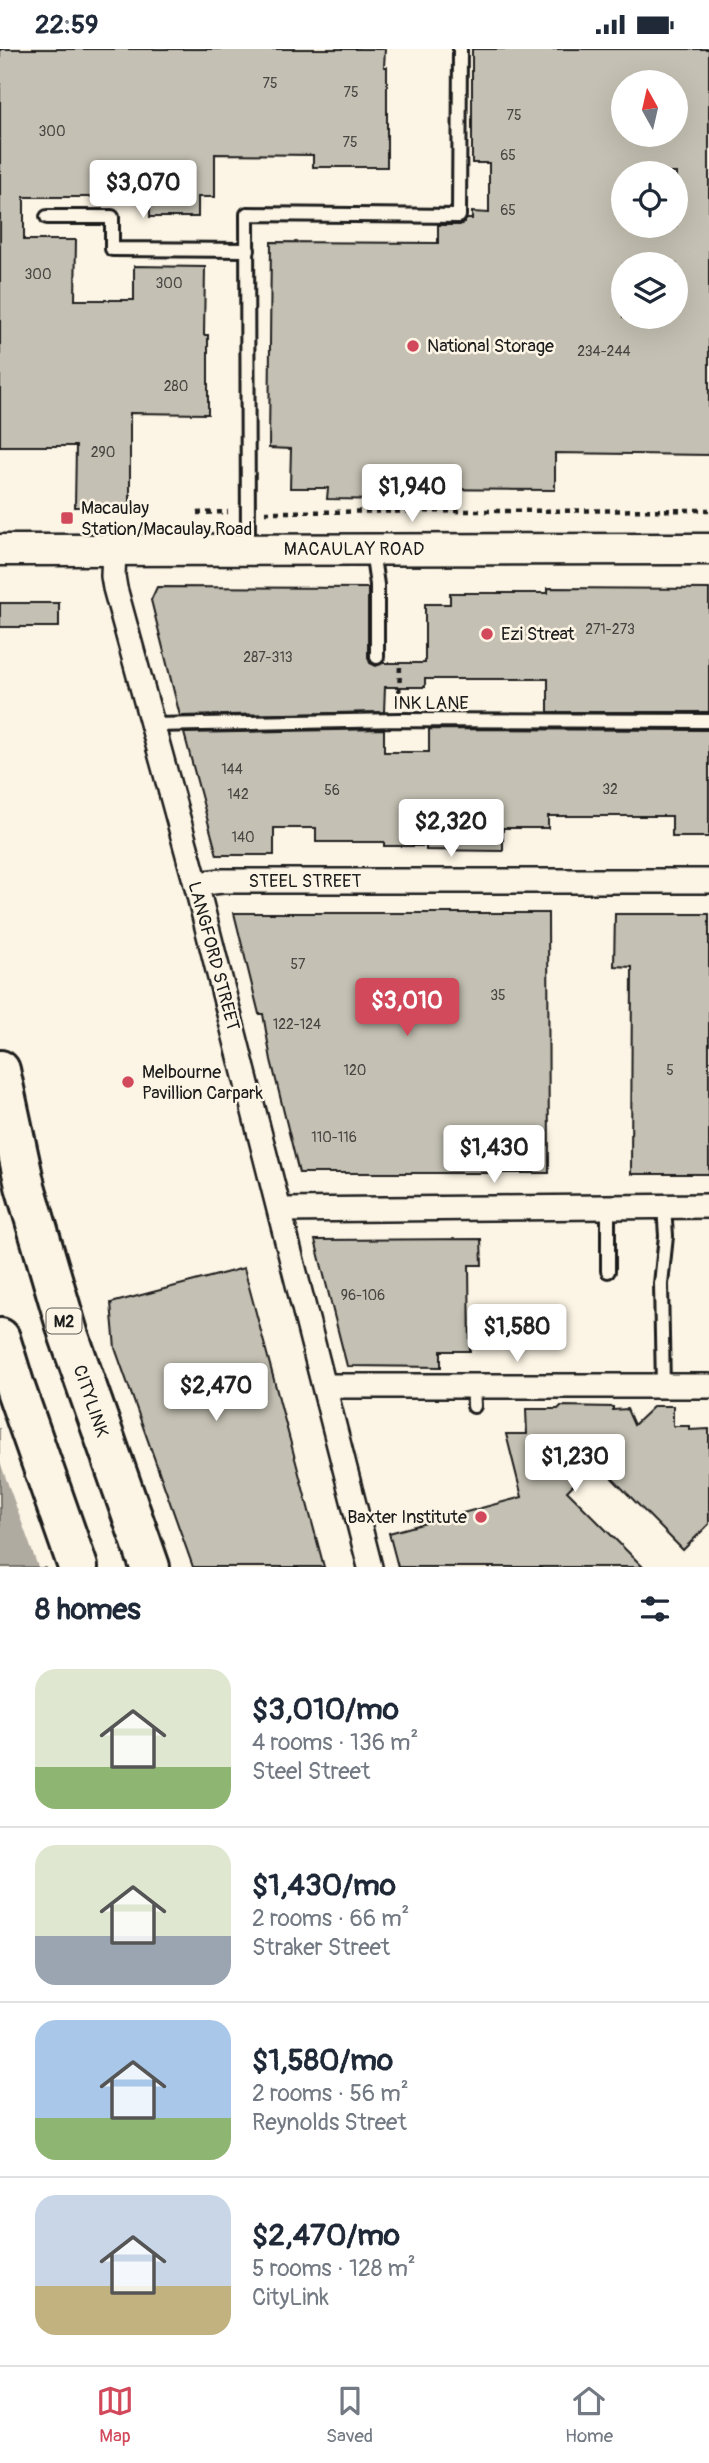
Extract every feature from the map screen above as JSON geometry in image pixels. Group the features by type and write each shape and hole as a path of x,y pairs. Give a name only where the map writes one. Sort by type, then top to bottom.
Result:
{"highway":[{"name":"CITYLINK","path":"0,1070 25,1185 69,1336 150,1567"},
{"path":"0,1338 78,1567"}],"street":[{"name":"MACAULAY ROAD","path":"0,549 709,549"},
{"name":"LANGFORD STREET","path":"114,549 113,576 280,1210 370,1567"},
{"name":"STEEL STREET","path":"195,884 236,881 709,881"},
{"path":"280,1210 709,1206"},
{"path":"325,1385 474,1396 709,1386"}],"lane":[{"path":"248,549 247,214 459,216 460,49"},
{"path":"47,217 112,217 112,249 248,250"},
{"path":"372,549 377,585 377,657"},
{"name":"INK LANE","path":"153,725 399,720 709,721"},
{"path":"608,1205 608,1271"},
{"path":"663,1386 661,1284 666,1236 664,1206"}],"path":[{"path":"197,513 709,510"},
{"path":"399,720 400,664"}],"shaded area":[{"path":"0,1428 45,1567 0,1567"}],"pier":[{"path":"0,1424 49,1567 38,1567 0,1462"}],"building":[{"path":"0,49 385,49 387,167 313,167 313,155 215,154 215,197 198,197 198,217 150,217 150,197 24,197 24,240 76,240 75,300 134,300 134,266 205,267 204,335 208,335 208,414 130,413 130,507 75,507 76,446 0,446"},
{"path":"472,49 709,49 709,455 555,453 555,490 403,489 403,500 327,499 328,488 290,488 291,449 269,448 271,242 438,243 438,225 460,225 467,219 472,219 472,212 489,213 489,163 472,163"},
{"path":"157,587 368,588 368,657 370,663 376,666 383,663 425,663 425,604 450,604 450,593 548,593 548,588 709,589 709,712 548,712 548,679 425,679 425,687 385,687 384,712 180,716 151,600"},
{"path":"0,603 59,603 59,627 0,627"},
{"path":"384,729 384,752 429,752 429,729 709,730 709,837 672,837 672,816 548,816 548,828 503,828 503,851 426,850 426,846 384,846 384,842 316,842 316,828 274,828 274,855 217,855 184,733"},
{"path":"234,913 548,913 549,1173 299,1173 271,1060 263,1014 259,1014"},
{"path":"615,914 709,914 709,1174 631,1174 632,967 614,966"},
{"path":"481,1239 482,1265 469,1265 470,1351 441,1351 441,1367 347,1366 315,1240"},
{"path":"244,1268 324,1567 193,1567 115,1348 111,1303"},
{"path":"561,1406 627,1409 634,1425 654,1406 673,1406 673,1426 689,1426 689,1430 709,1429 709,1524 683,1550 596,1462 567,1491 643,1567 398,1567 389,1533 522,1497 506,1434 527,1434 526,1409 558,1409"}],"place":[{"name":"National Storage","path":"413,346"},
{"name":"Macaulay Station/Macaulay Road","path":"67,518"},
{"name":"Ezi Streat","path":"487,634"},
{"name":"Melbourne Pavillion Carpark","path":"128,1082"},
{"name":"Baxter Institute","path":"481,1517"}]}
